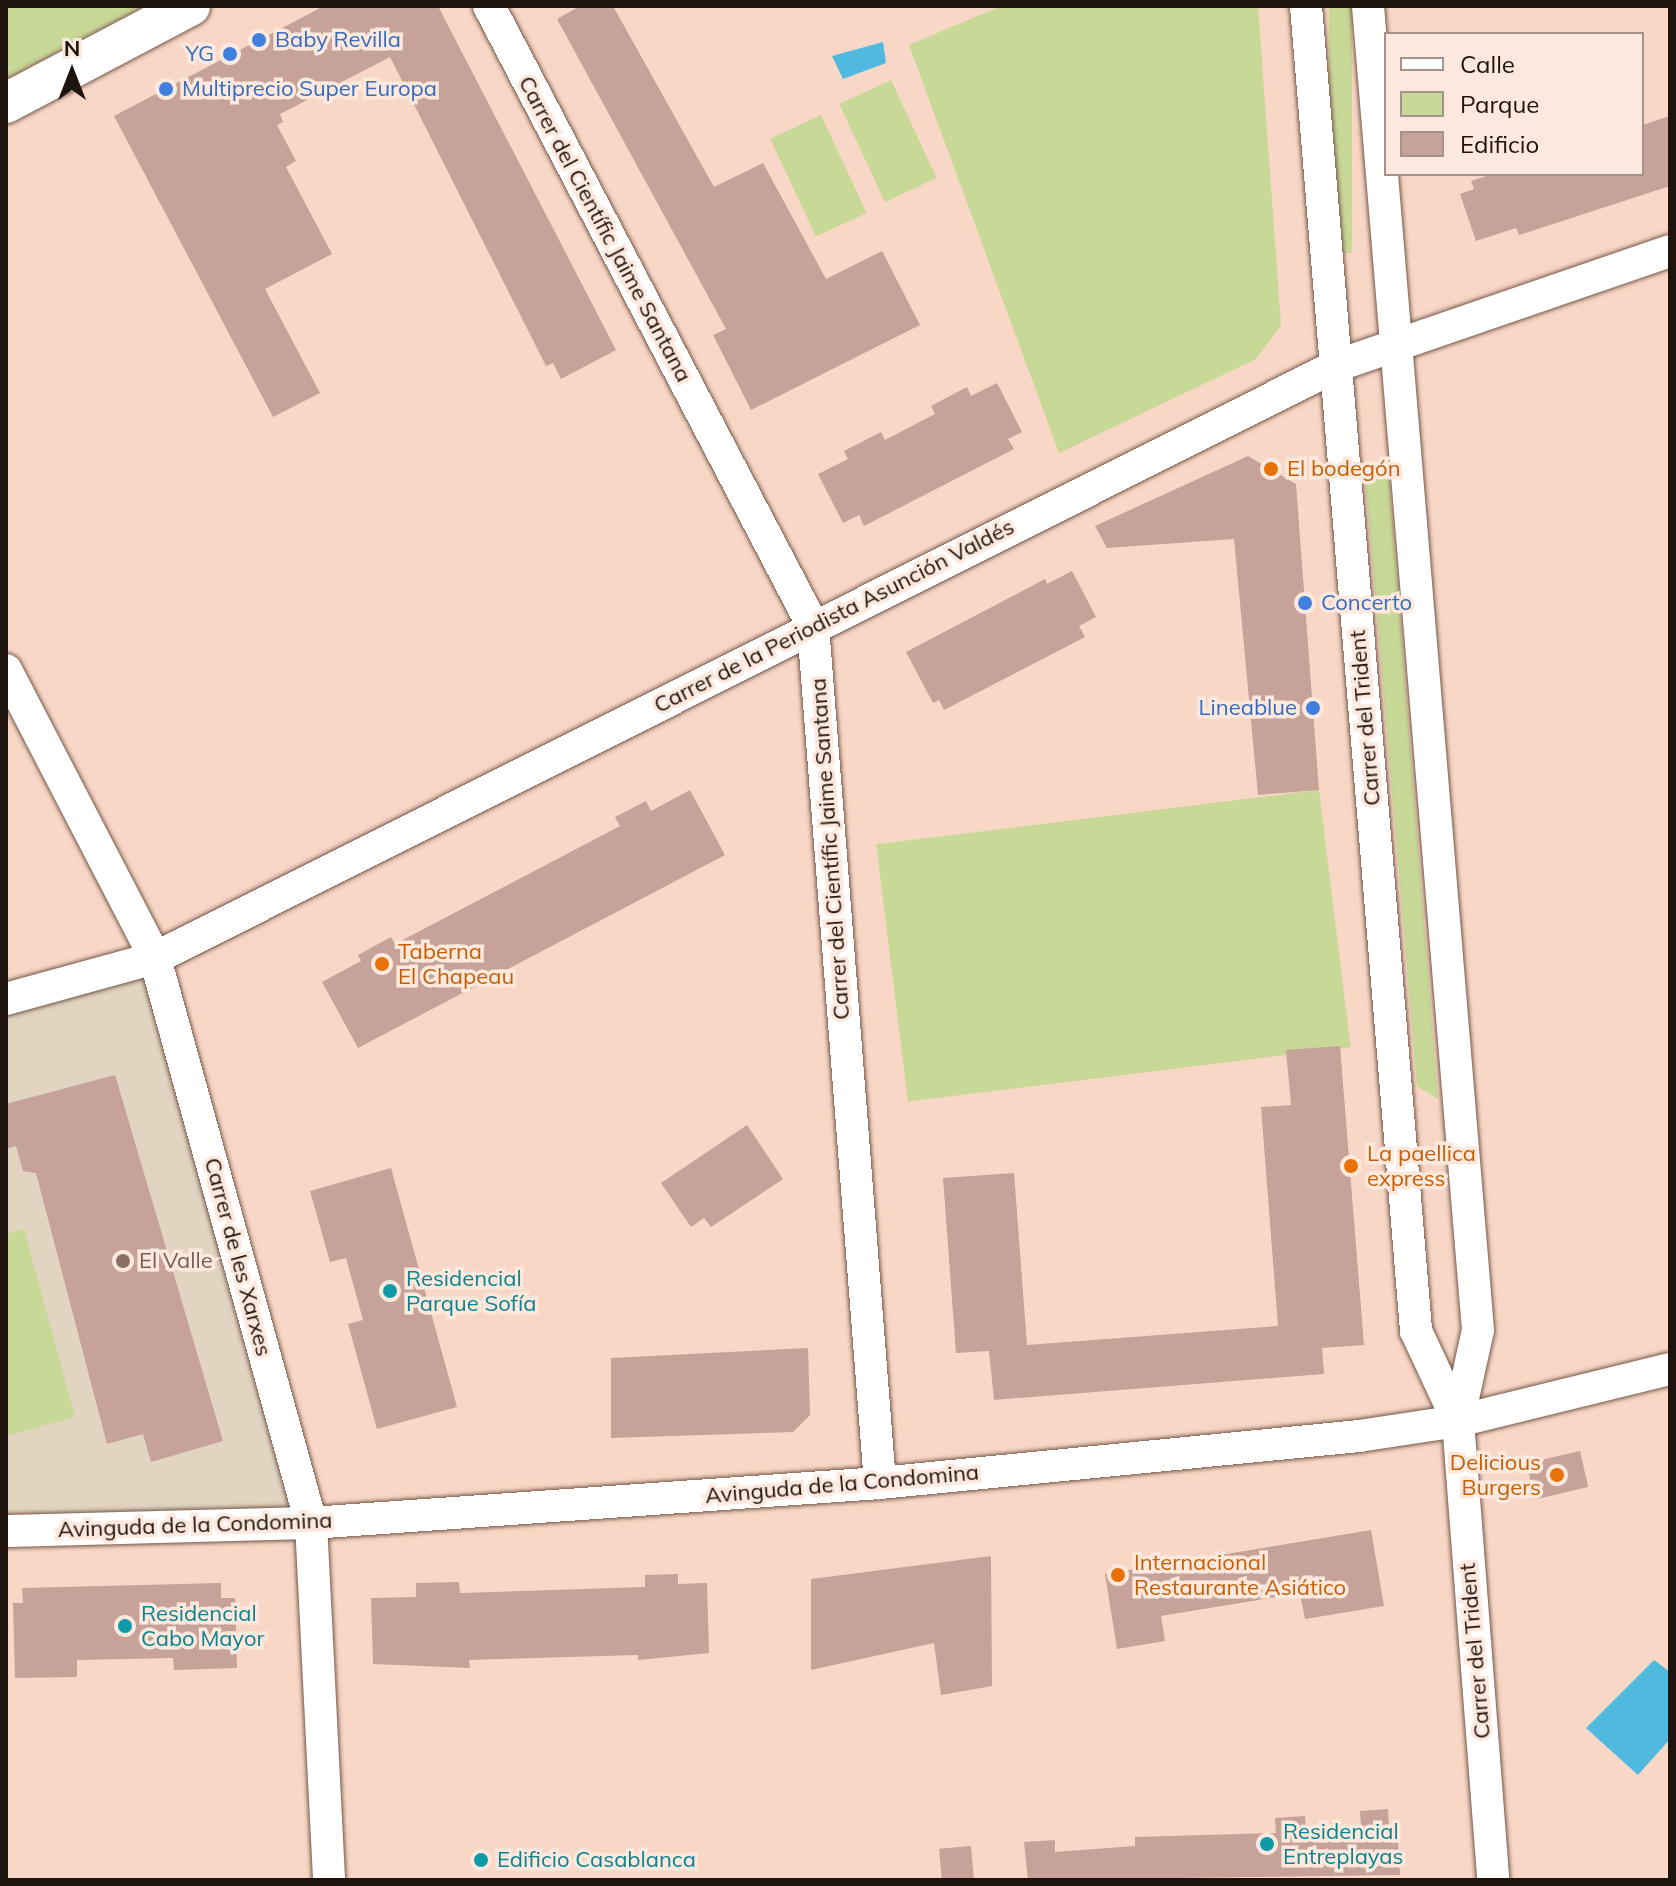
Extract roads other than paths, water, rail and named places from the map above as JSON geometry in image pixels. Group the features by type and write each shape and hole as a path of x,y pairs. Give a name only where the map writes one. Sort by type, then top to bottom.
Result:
{"street":[{"path":"6,103 190,6"},
{"name":"Carrer del Científic Jaime Santana","path":"489,6 813,626 880,1483"},
{"name":"Carrer del Trident","path":"1306,6 1416,1331 1458,1421"},
{"name":"Carrer del Trident","path":"1368,6 1478,1330 1458,1421 1493,1880"},
{"name":"Carrer de la Periodista Asunción Valdés","path":"6,999 155,958 1336,366 1670,251"},
{"name":"Carrer de les Xarxes","path":"6,670 155,958 311,1523 329,1880"},
{"name":"Avinguda de la Condomina","path":"6,1531 311,1523 880,1483 1359,1436 1458,1421 1670,1369"}],"water":[{"path":"883,42 886,63 843,79 832,56"},
{"path":"1654,1660 1670,1672 1670,1739 1638,1775 1586,1728"}],"place":[{"name":"Baby Revilla","path":"259,40"},
{"name":"YG","path":"230,54"},
{"name":"Multiprecio Super Europa","path":"166,89"},
{"name":"El bodegón","path":"1271,469"},
{"name":"Concerto","path":"1305,603"},
{"name":"Lineablue","path":"1313,708"},
{"name":"Taberna El Chapeau","path":"382,964"},
{"name":"La paellica express","path":"1351,1166"},
{"name":"El Valle","path":"123,1261"},
{"name":"Residencial Parque Sofía","path":"390,1291"},
{"name":"Delicious Burgers","path":"1557,1475"},
{"name":"Internacional Restaurante Asiático","path":"1118,1575"},
{"name":"Residencial Cabo Mayor","path":"125,1626"},
{"name":"Residencial Entreplayas","path":"1267,1844"},
{"name":"Edificio Casablanca","path":"481,1860"}]}
